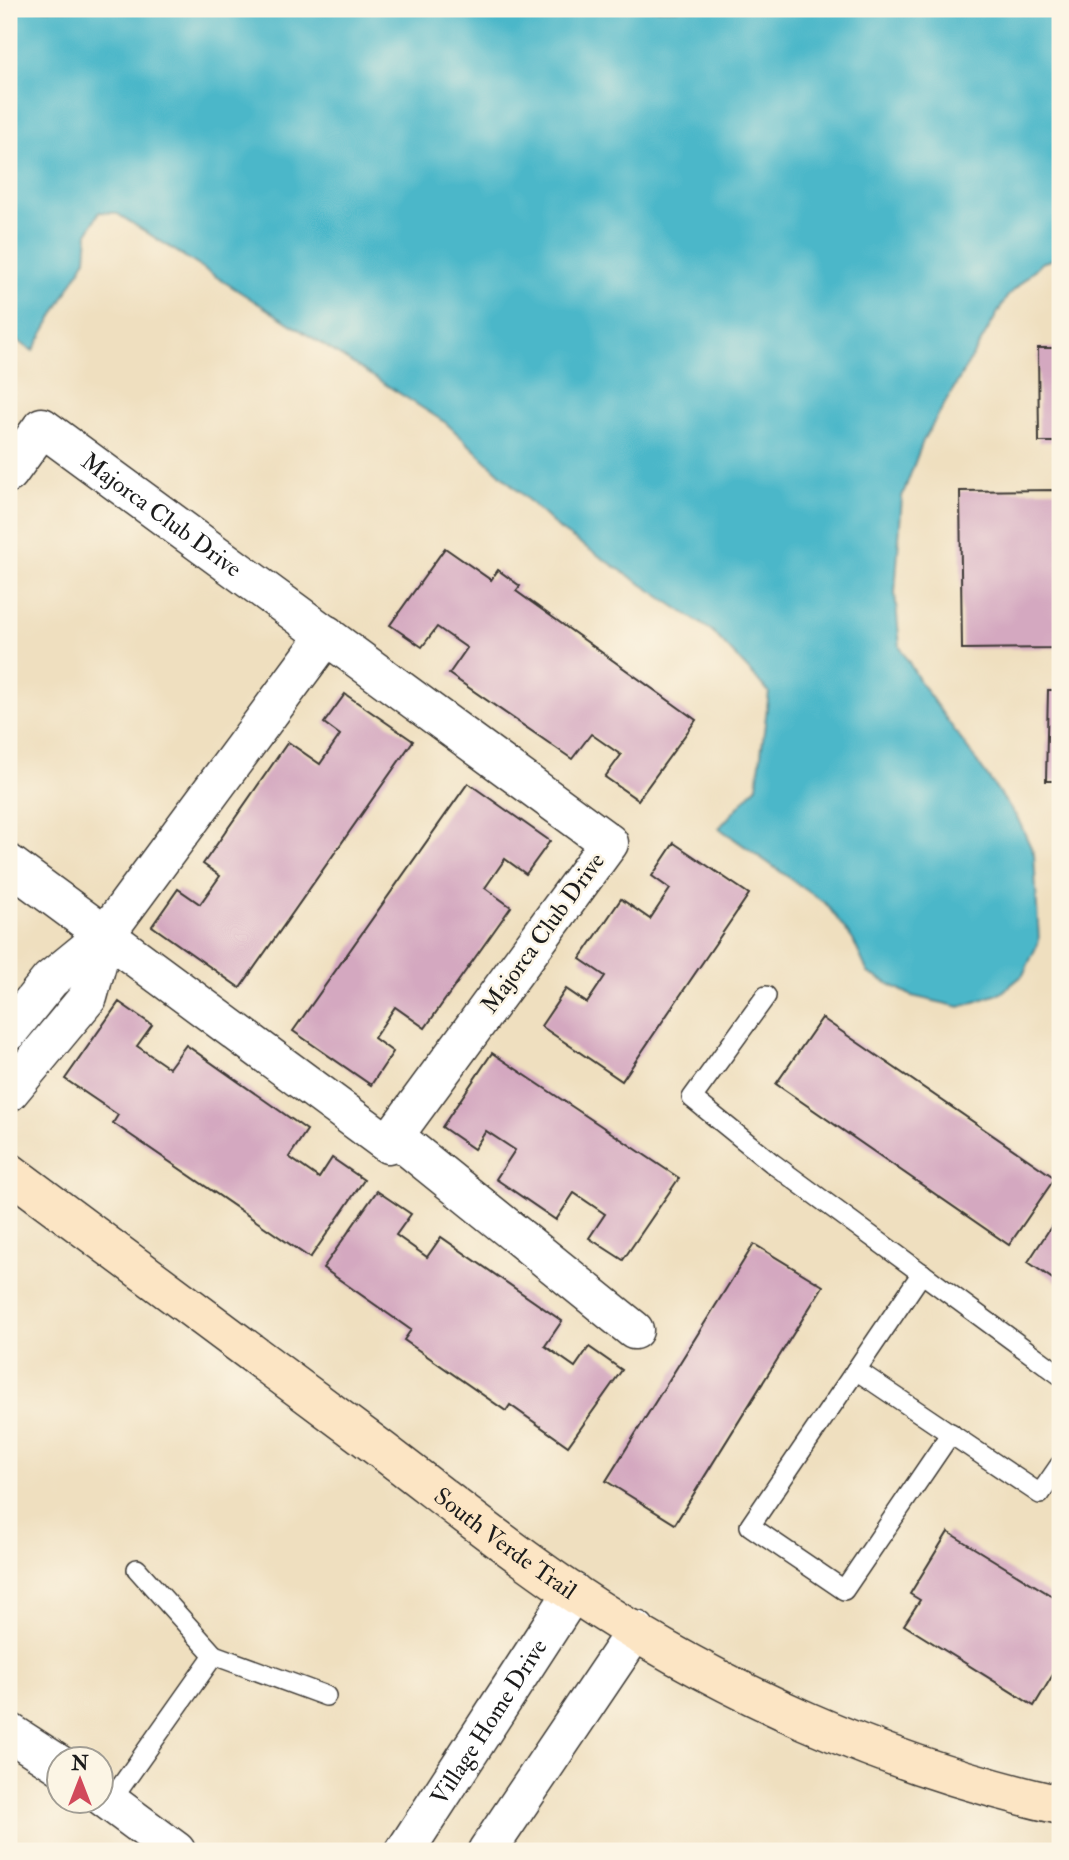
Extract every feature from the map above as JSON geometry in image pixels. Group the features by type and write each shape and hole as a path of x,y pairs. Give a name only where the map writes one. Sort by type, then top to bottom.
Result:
{"street":[{"name":"Majorca Club Drive","path":"9,473 43,427 610,843 394,1136"},
{"path":"9,1031 50,980 105,935 327,635"},
{"path":"9,864 388,1144 394,1136 634,1330"},
{"path":"9,1092 88,997 105,935"},
{"name":"South Verde Trail","path":"9,1172 573,1592 636,1630 721,1680 816,1726 915,1763 1060,1805"},
{"name":"Village Home Drive","path":"405,1851 573,1592"},
{"path":"487,1851 636,1630"},
{"path":"9,1732 46,1756"},
{"path":"116,1808 162,1847"}],"lane":[{"path":"766,996 692,1098 772,1163 1060,1375"},
{"path":"922,1273 750,1527 844,1590 951,1433"},
{"path":"856,1370 1040,1494 1060,1465"},
{"path":"137,1569 214,1655 326,1696"},
{"path":"116,1786 214,1655"}],"water":[{"path":"9,9 1060,9 1060,257 1041,263 1007,297 923,441 902,497 895,593 900,647 922,685 1018,819 1034,854 1039,941 1023,975 1001,993 960,1007 912,996 868,973 853,940 826,904 719,828 757,786 769,692 712,631 560,530 446,423 116,213 99,212 88,233 86,259 33,351 9,335"}],"building":[{"path":"1038,348 1060,348 1060,442 1039,442"},
{"path":"1060,490 1060,648 962,649 960,491"},
{"path":"445,548 491,580 498,570 520,586 516,591 696,720 638,800 605,777 621,755 591,734 572,759 449,674 467,648 437,627 422,647 390,625"},
{"path":"1048,690 1060,690 1060,781 1046,781"},
{"path":"345,694 413,741 240,988 152,926 178,889 200,904 220,876 203,864 288,742 320,764 340,735 324,723"},
{"path":"468,783 550,841 526,874 505,859 485,888 511,907 425,1028 395,1007 374,1038 393,1052 371,1085 293,1031"},
{"path":"674,843 749,894 622,1081 541,1026 566,989 587,1003 605,976 580,959 621,899 650,919 670,889 652,876"},
{"path":"119,1002 152,1025 137,1046 169,1068 186,1045 307,1130 289,1157 319,1178 332,1158 364,1180 310,1258 113,1123 118,1115 65,1079"},
{"path":"822,1018 1055,1178 1009,1245 776,1084"},
{"path":"492,1053 679,1178 623,1260 589,1238 605,1214 574,1193 556,1220 496,1179 515,1150 486,1131 474,1149 442,1127"},
{"path":"377,1191 411,1214 396,1235 427,1257 441,1237 562,1321 545,1346 575,1367 589,1347 622,1370 568,1446 510,1405 506,1411 404,1340 411,1330 323,1268"},
{"path":"1060,1213 1060,1284 1028,1262"},
{"path":"754,1244 823,1286 675,1524 606,1481"},
{"path":"948,1532 1060,1601 1060,1663 1034,1706 904,1625 920,1600 910,1594"}]}
